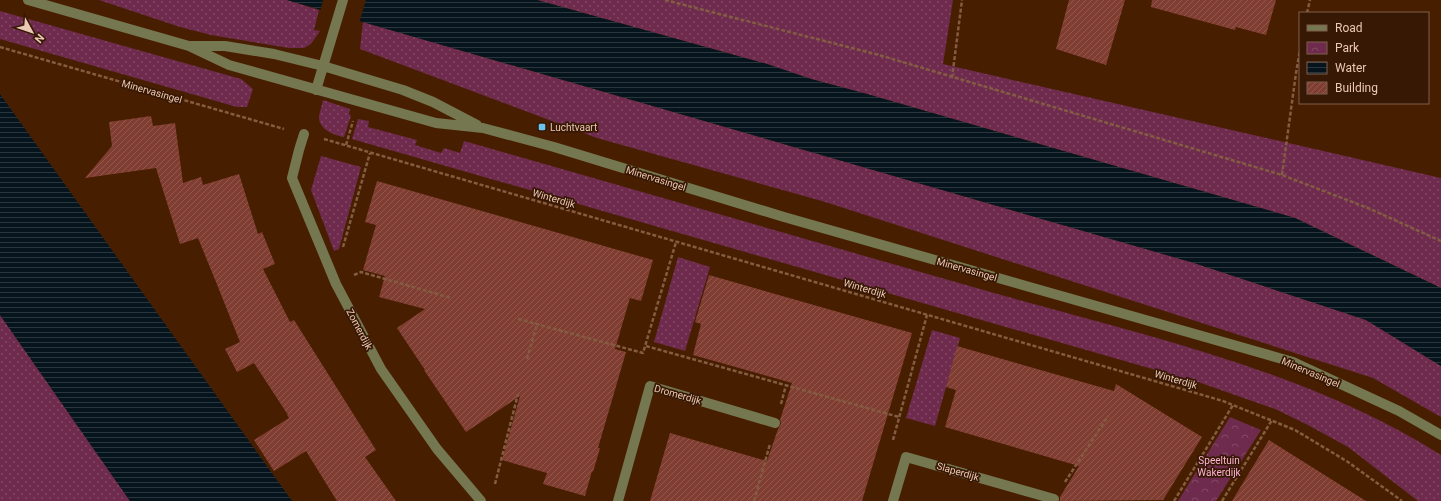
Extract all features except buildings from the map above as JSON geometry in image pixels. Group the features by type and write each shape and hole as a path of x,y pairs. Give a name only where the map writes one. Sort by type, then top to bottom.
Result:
{"street":[{"name":"Minervasingel","path":"28,0 189,46 229,65 316,90 436,123 483,128 554,147 792,219 1293,362 1398,411 1441,435"},
{"path":"316,90 343,0"},
{"name":"Minervasingel","path":"189,46 225,46 274,54 323,66 403,90 433,102 483,128"},
{"name":"Zomerdijk","path":"304,134 292,178 336,284 381,369 437,449 481,501"},
{"name":"Dromerdijk","path":"618,501 650,386 775,423"},
{"name":"Slaperdijk","path":"894,501 906,457 1054,499"}],"path":[{"path":"665,0 879,55 952,78 1282,175 1368,208 1441,241"},
{"path":"952,78 962,0"},
{"path":"1307,12 1310,0"},
{"name":"Minervasingel","path":"0,47 304,134"},
{"path":"1282,175 1299,56"},
{"name":"Winterdijk","path":"304,134 1223,401 1295,430 1348,462 1402,501"},
{"path":"327,262 342,250 370,153"},
{"path":"518,319 643,353 676,242"},
{"path":"336,284 361,272 451,298"},
{"path":"892,444 927,315"},
{"path":"527,359 537,324"},
{"path":"646,346 899,417"},
{"path":"494,487 518,394"},
{"path":"1174,501 1233,405"},
{"path":"1054,499 1108,416"},
{"path":"1222,501 1272,420"}],"green space":[{"path":"99,0 287,0 319,10 314,30 320,31 311,44 304,48 289,48 211,35 180,27"},
{"path":"537,0 953,0 943,64 1441,178 1441,288 1295,218 811,79 767,64"},
{"path":"0,11 241,79 253,89 247,107 237,107 0,39"},
{"path":"363,22 1194,263 1366,320 1441,366 1441,417 1373,378 822,201 597,138 360,49"},
{"path":"323,100 350,109 349,114 351,116 344,137 327,131 319,121"},
{"path":"358,119 369,121 368,127 417,140 415,145 441,153 444,148 460,153 464,141 1227,359 1338,401 1391,426 1441,455 1441,501 1418,501 1348,447 1275,409 1201,383 352,139"},
{"path":"321,156 361,167 339,249 334,251 311,190"},
{"path":"678,257 710,267 685,351 654,342"},
{"path":"0,315 130,501 0,501"},
{"path":"932,330 960,338 935,426 906,418"},
{"name":"Speeltuin Wakerdijk","path":"1230,417 1261,430 1216,501 1178,501"}],"water":[{"path":"287,0 537,0 767,64 811,79 1295,218 1441,288 1441,366 1366,320 1194,263"},
{"path":"0,94 292,501 130,501 0,315"}],"pier":[{"path":"323,0 366,0 359,23 320,12"}],"place":[{"name":"Luchtvaart","path":"542,127"}]}
